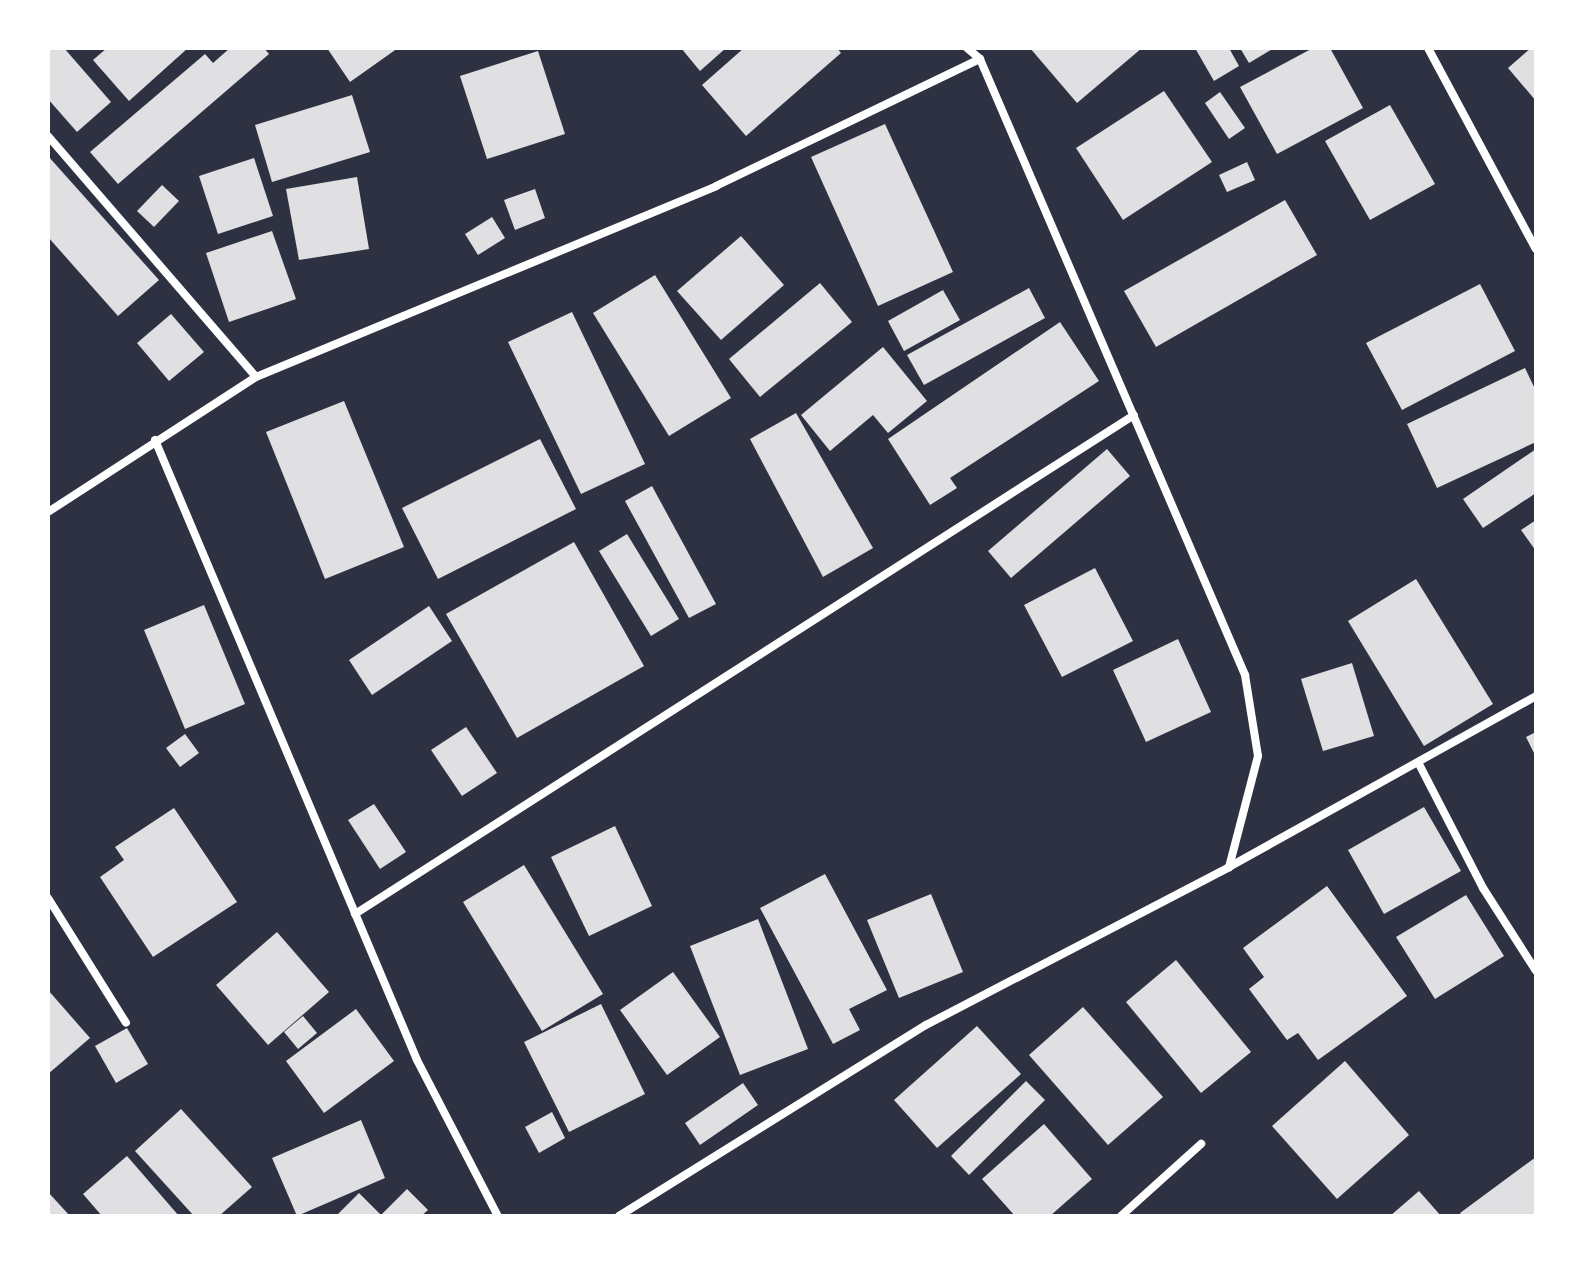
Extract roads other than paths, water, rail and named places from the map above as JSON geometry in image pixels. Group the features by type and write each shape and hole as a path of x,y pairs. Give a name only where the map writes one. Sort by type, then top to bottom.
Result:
{"street":[{"path":"967,48 980,59 1245,675 1258,756 1229,867"},
{"path":"1428,48 1536,249"},
{"path":"48,512 256,377 716,186 980,59"},
{"path":"48,136 256,377"},
{"path":"355,914 1134,415"},
{"path":"155,440 417,1060 498,1216"},
{"path":"619,1216 926,1025 1229,867 1419,764 1536,696"},
{"path":"1419,764 1483,888 1536,971"},
{"path":"48,898 126,1023"},
{"path":"1121,1216 1201,1144"}]}
